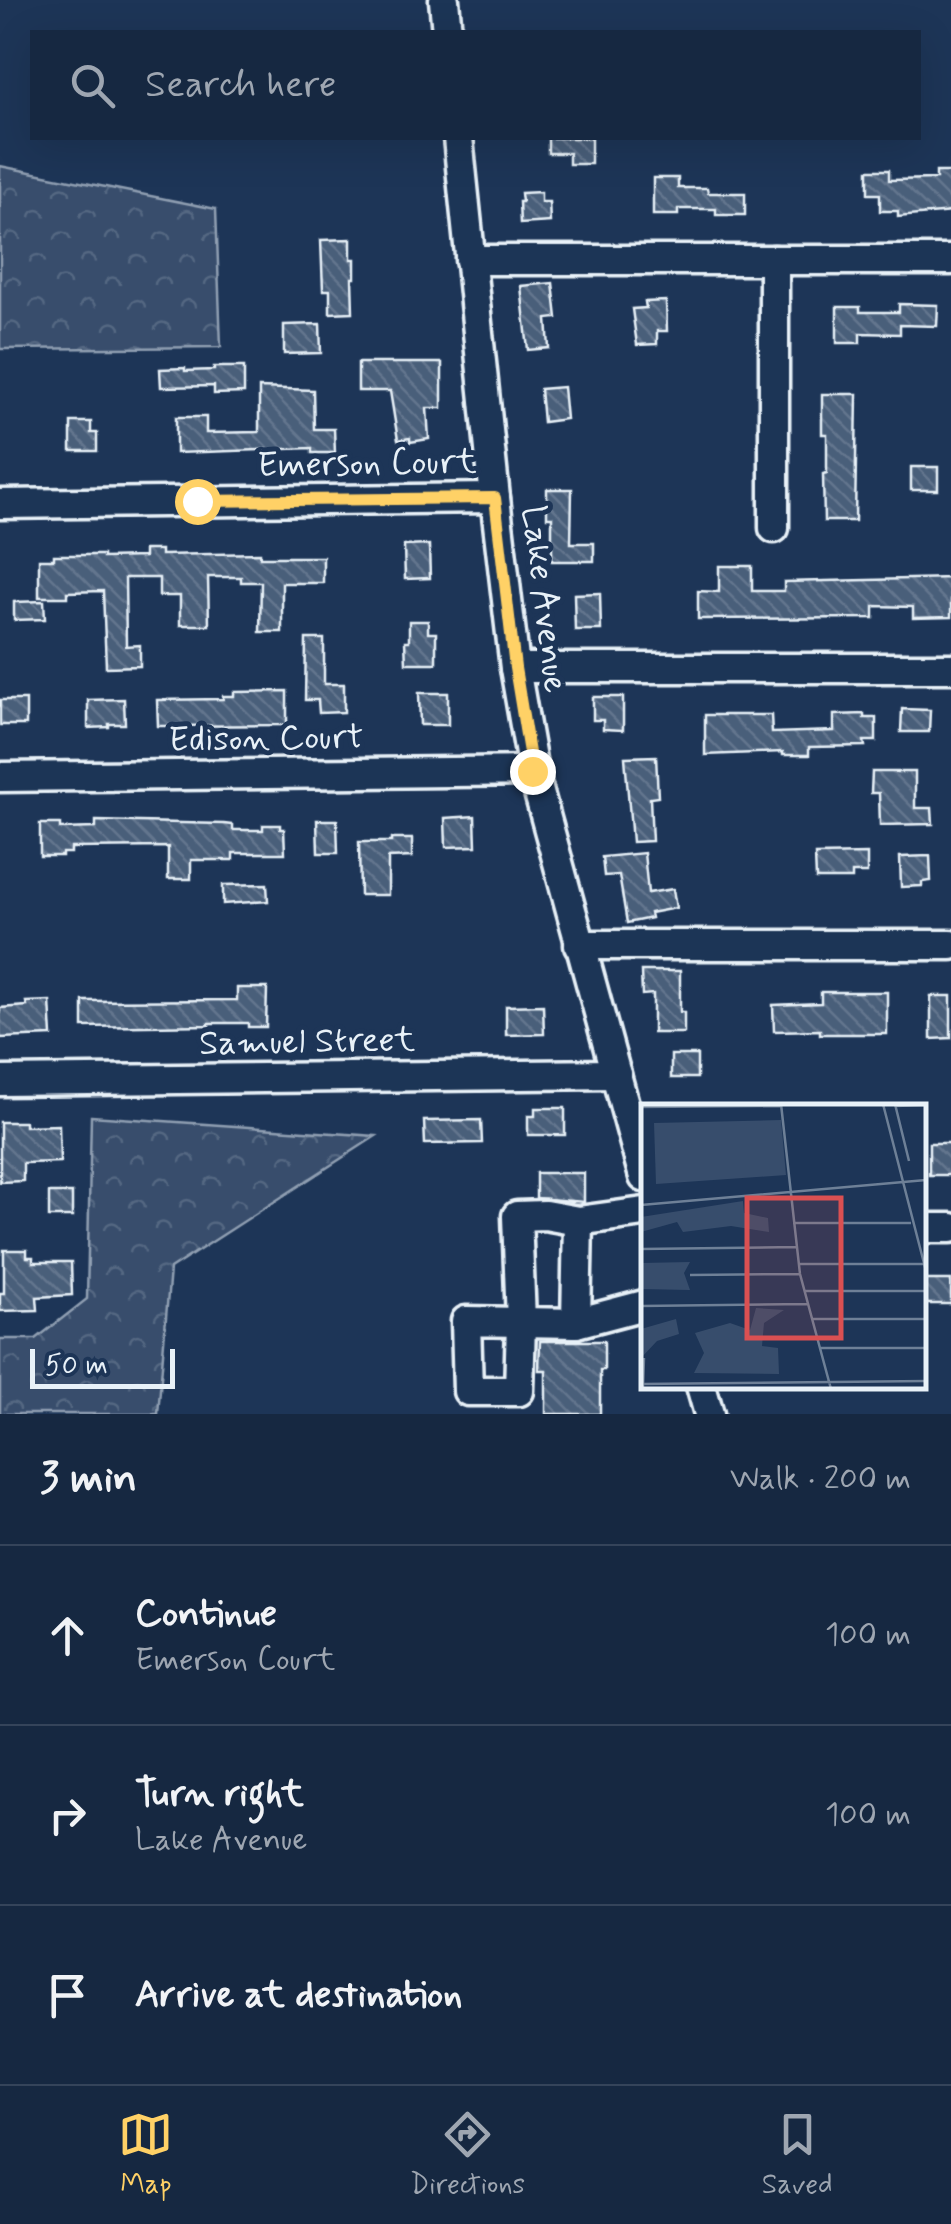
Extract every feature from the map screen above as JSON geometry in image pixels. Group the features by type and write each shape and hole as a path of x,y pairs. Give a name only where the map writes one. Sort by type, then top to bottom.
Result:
{"street":[{"path":"444,0 447,30"},
{"name":"Lake Avenue","path":"458,140 495,498 515,668 532,771 641,1166"},
{"path":"470,260 951,260"},
{"path":"774,260 774,528"},
{"name":"Emerson Court","path":"0,504 495,498"},
{"path":"515,668 951,668"},
{"name":"Edison Court","path":"0,778 532,771"},
{"path":"579,945 951,946"},
{"name":"Samuel Street","path":"0,1081 616,1074"},
{"path":"641,1212 578,1221 545,1214 517,1216 521,1322 576,1323 641,1306"},
{"path":"576,1323 578,1221"},
{"path":"702,1389 708,1414"}],"green space":[{"path":"0,166 216,209 221,347 0,349"},
{"path":"91,1116 376,1136 170,1269 158,1414 0,1414 0,1339 36,1339 87,1299"}],"building":[{"path":"548,140 591,140 591,164 569,164 569,153 548,153"},
{"path":"868,170 889,170 889,180 936,179 936,172 951,172 951,212 898,217 898,211 880,211 880,194 868,194"},
{"path":"653,178 678,178 678,188 707,188 708,193 745,193 745,215 716,215 716,209 678,209 678,215 653,215"},
{"path":"541,192 541,202 549,202 550,222 520,224 521,193"},
{"path":"351,239 351,259 355,259 353,312 330,313 330,290 323,290 321,240"},
{"path":"553,283 557,318 547,319 549,348 528,350 521,286"},
{"path":"666,301 667,331 657,331 657,344 637,345 632,309 646,308 645,302"},
{"path":"899,304 938,305 937,326 900,325 900,334 860,333 860,343 837,343 837,307 860,307 860,312 899,312"},
{"path":"320,324 321,353 284,354 284,325"},
{"path":"358,363 442,363 442,408 427,408 429,439 398,440 390,391 358,391"},
{"path":"244,367 244,393 214,394 214,386 161,387 160,369"},
{"path":"563,387 566,419 543,422 540,389"},
{"path":"259,388 313,390 314,429 334,429 335,453 312,453 312,448 176,453 176,417 206,417 206,433 259,432"},
{"path":"822,394 857,394 855,521 824,521 827,434 822,434"},
{"path":"71,422 91,422 91,433 97,433 97,451 71,451"},
{"path":"911,467 938,467 938,490 911,490"},
{"path":"547,489 572,489 571,543 594,543 594,561 552,561 552,517 547,517"},
{"path":"429,545 430,578 405,579 404,546"},
{"path":"144,550 161,550 161,555 260,553 260,557 323,557 323,583 282,583 282,632 260,632 261,582 241,582 241,577 208,577 209,625 180,625 180,596 159,596 159,578 125,578 126,646 140,645 140,666 106,667 103,591 39,597 39,559 54,559 54,555 144,557"},
{"path":"719,566 752,566 752,591 784,591 784,582 951,578 951,617 913,618 913,607 874,606 874,618 698,619 698,591 719,592"},
{"path":"600,593 601,630 575,630 574,594"},
{"path":"44,601 45,619 14,620 14,602"},
{"path":"409,621 428,621 428,633 436,633 436,663 406,663"},
{"path":"306,639 324,639 324,684 344,684 344,712 319,713 318,700 305,700"},
{"path":"287,691 287,725 158,726 157,700 223,699 234,696 234,692"},
{"path":"419,693 448,693 448,725 420,725"},
{"path":"593,697 623,697 623,730 603,729 603,720 593,720"},
{"path":"124,699 125,724 88,728 88,700"},
{"path":"0,700 26,700 26,725 0,725"},
{"path":"902,709 930,710 929,732 901,732"},
{"path":"864,714 864,718 876,718 876,741 864,741 865,746 809,747 809,755 705,755 705,715 771,715 772,733 834,731 834,715"},
{"path":"656,756 658,797 650,798 652,841 632,842 625,757"},
{"path":"872,772 915,772 915,808 932,808 933,824 880,825 879,793 871,793"},
{"path":"475,816 476,846 446,847 445,818"},
{"path":"317,820 337,820 338,853 318,853"},
{"path":"96,821 224,824 233,825 233,830 263,830 263,825 280,825 284,829 285,853 233,853 233,860 191,860 191,879 168,879 168,847 71,848 71,853 62,856 40,856 40,824 60,824 60,829 96,828"},
{"path":"412,839 412,857 388,858 388,895 360,895 359,842"},
{"path":"644,853 648,893 673,889 676,908 627,923 619,875 604,876 602,857"},
{"path":"867,854 867,873 852,873 852,879 816,879 815,855"},
{"path":"930,856 931,881 922,882 922,886 901,887 900,857"},
{"path":"267,884 268,901 223,904 223,885"},
{"path":"641,971 680,971 684,1033 653,1033 653,994 642,995"},
{"path":"237,988 267,988 266,1027 209,1023 83,1027 83,1001 237,1000"},
{"path":"821,992 887,992 887,1034 774,1031 773,1005 821,1003"},
{"path":"931,996 951,996 951,1038 931,1039"},
{"path":"50,1001 52,1036 0,1038 0,1008"},
{"path":"543,1005 544,1034 506,1035 506,1006"},
{"path":"671,1055 697,1055 697,1078 671,1078"},
{"path":"535,1108 565,1108 565,1135 528,1135 528,1116 535,1116"},
{"path":"481,1120 482,1143 425,1144 424,1121"},
{"path":"0,1122 59,1125 60,1162 23,1163 23,1181 0,1182"},
{"path":"929,1143 951,1143 951,1175 929,1175"},
{"path":"536,1173 584,1173 584,1202 536,1198"},
{"path":"49,1193 72,1193 72,1217 49,1217"},
{"path":"4,1250 27,1250 27,1257 33,1257 33,1262 71,1262 72,1295 37,1297 38,1310 0,1311"},
{"path":"926,1280 951,1280 951,1304 926,1304"},
{"path":"540,1341 604,1341 600,1414 546,1414 546,1370 539,1370"}],"route":[{"path":"197,501 495,498 515,668 532,771"}]}
